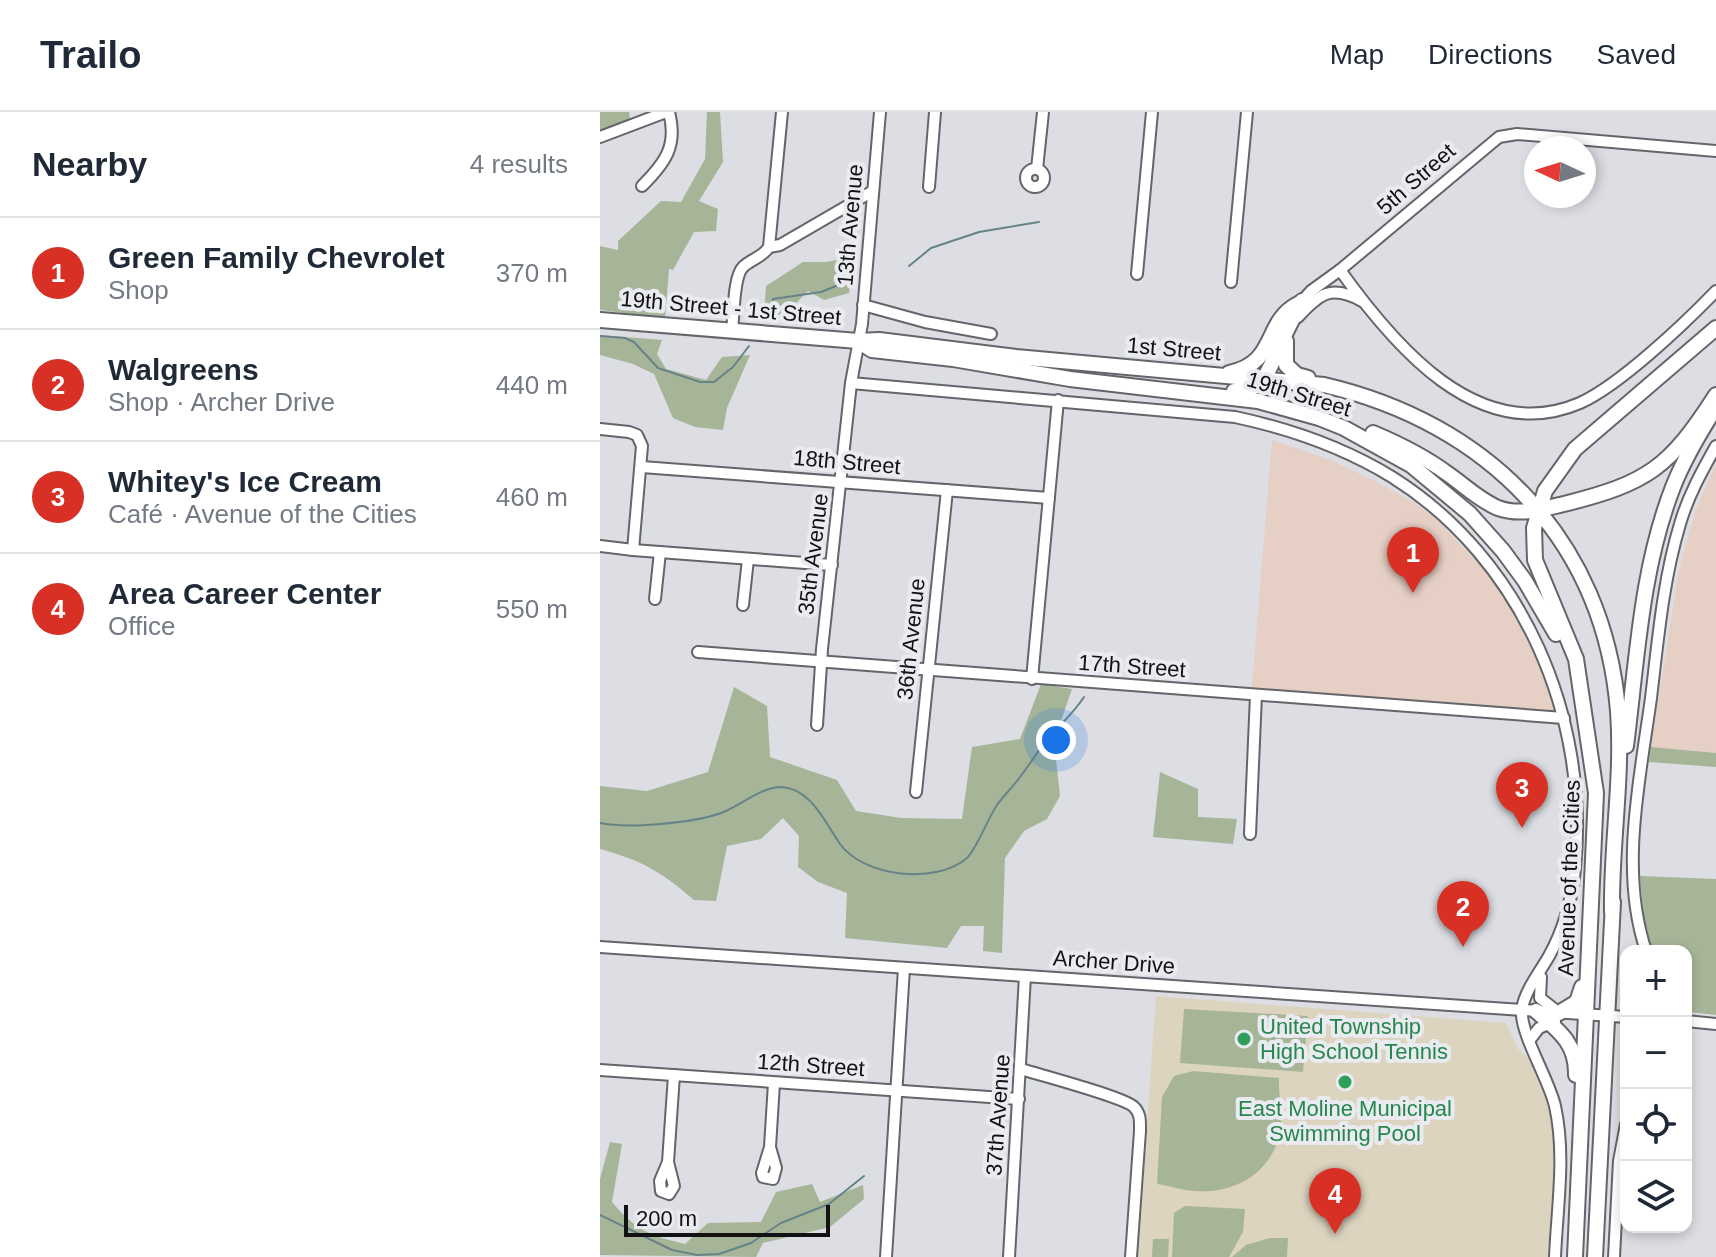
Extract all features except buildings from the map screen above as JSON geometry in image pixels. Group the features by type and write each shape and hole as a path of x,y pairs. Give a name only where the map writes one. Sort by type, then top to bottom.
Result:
{"main road":[{"path":"1122,386 1185,386 1244,392 1255,388 1264,379 1300,303"},
{"path":"1221,375 1246,367 1259,358 1284,312 1300,303"},
{"path":"1283,407 1268,395 1264,369 1282,324 1300,303"},
{"name":"19th Street - 1st Street","path":"600,320 858,341"},
{"path":"1289,325 1285,361 1293,373 1355,386 1389,398 1427,416 1441,428"},
{"name":"Avenue of the Cities","path":"1575,1257 1596,793 1576,659 1535,560 1533,542 1537,510 1551,480 1575,449 1716,328"},
{"name":"1st Street","path":"858,341 879,340 1016,357 1264,379 1349,390 1409,411 1441,428 1501,472 1537,510"},
{"name":"19th Street","path":"858,341 872,350 953,359 1122,386 1234,397 1307,414 1353,432 1411,465 1479,523 1512,561 1550,623 1570,670 1585,718"},
{"path":"1307,414 1359,428 1402,446 1495,507 1511,511 1537,510 1609,492 1649,473 1682,443 1716,395"},
{"name":"Avenue of the Cities","path":"1595,1257 1612,911 1625,751 1640,628 1656,541 1674,484 1716,407"},
{"path":"1537,510 1566,549 1589,594 1599,618 1614,679 1619,753 1612,911"},
{"path":"1529,1011 1559,1016 1577,1002 1582,992 1587,905 1595,843"},
{"path":"1559,1016 1576,1061 1573,1143 1577,1211"},
{"name":"Avenue of the Cities","path":"1600,1160 1606,1032"}],"street":[{"path":"600,137 667,112 673,132 669,148 662,164 642,186"},
{"path":"732,331 741,269 769,247 782,112"},
{"name":"13th Avenue","path":"858,341 880,112"},
{"path":"929,187 935,112"},
{"path":"1037,169 1043,112"},
{"path":"1137,274 1152,112"},
{"path":"1231,282 1247,112"},
{"name":"5th Street","path":"1300,303 1491,141 1504,135 1716,151"},
{"path":"769,247 780,245 873,191"},
{"path":"1340,270 1409,352 1440,380 1472,400 1496,409 1536,413 1566,408 1601,391 1716,291"},
{"path":"1289,325 1320,295 1343,293 1366,303"},
{"path":"863,305 939,325 991,334"},
{"name":"35th Avenue","path":"817,725 851,383 858,341"},
{"name":"19th Street","path":"851,383 1235,417 1278,426 1339,449 1367,462 1431,504"},
{"path":"1032,679 1058,400"},
{"path":"600,429 637,435 642,446 633,550"},
{"path":"1645,945 1635,905 1634,867 1639,786 1657,649 1680,526 1698,479 1716,446"},
{"name":"18th Street","path":"642,467 1049,498"},
{"name":"36th Avenue","path":"916,792 947,490"},
{"name":"Avenue of the Cities","path":"1431,504 1470,542 1509,593 1539,646 1564,718 1575,794 1575,867 1563,924 1526,997 1529,1011"},
{"path":"600,546 832,565"},
{"path":"655,599 660,552"},
{"path":"743,605 748,559"},
{"name":"17th Street","path":"698,652 1564,718"},
{"path":"1250,834 1256,695"},
{"name":"Archer Drive","path":"600,947 1529,1011"},
{"path":"1544,966 1539,994 1559,1016"},
{"path":"886,1257 904,968"},
{"name":"37th Avenue","path":"1009,1257 1025,976"},
{"path":"1529,1011 1522,1023 1551,1090 1559,1133 1555,1257"},
{"path":"1529,1041 1539,1028 1559,1016 1620,1017"},
{"path":"1692,1022 1716,1024"},
{"path":"1021,1069 1121,1100 1139,1115 1131,1257"},
{"name":"12th Street","path":"600,1070 1019,1099"},
{"path":"668,1162 674,1075"},
{"path":"770,1147 774,1083"},
{"path":"1614,1257 1620,1156"}],"shaded area":[{"path":"1272,440 1328,459 1371,479 1415,503 1436,519 1481,566 1516,614 1536,654 1557,713 1251,699"},
{"path":"1716,463 1716,753 1651,747 1679,569 1695,512"},
{"path":"1156,996 1506,1023 1518,1049 1544,1070 1559,1133 1555,1257 1138,1257"}],"green space":[{"path":"600,112 629,112 630,119 600,134"},
{"path":"707,112 720,112 723,162 699,201 718,209 716,231 694,232 673,270 669,269 665,318 600,310 600,246 618,250 618,241 661,201 681,202 705,159"},
{"path":"853,257 849,293 824,300 808,291 780,320 764,316 766,286 803,262"},
{"path":"600,335 662,340 657,354 666,369 706,380 722,357 750,355 727,408 723,430 695,427 673,418 654,374 633,364 600,355"},
{"path":"1041,684 1072,689 1054,741 1060,796 1047,819 1024,831 1005,858 1002,953 983,951 984,926 961,926 947,948 845,938 847,893 818,882 798,867 799,836 783,818 761,839 727,846 716,901 694,900 650,868 600,849 600,786 647,791 708,772 734,687 767,706 770,757 837,780 856,811 901,818 962,819 972,747 1020,739"},
{"path":"1651,747 1716,753 1716,767 1649,762"},
{"path":"1160,772 1198,789 1198,817 1237,819 1233,844 1153,837"},
{"path":"1640,876 1716,879 1716,1015 1692,1012 1692,945 1651,945 1644,922"},
{"name":"United Township High School Tennis","path":"1184,1009 1308,1016 1303,1072 1180,1063"},
{"path":"1193,1071 1279,1078 1280,1132 1272,1153 1256,1173 1221,1190 1194,1191 1157,1184 1162,1097 1174,1076"},
{"path":"610,1142 622,1144 612,1202 644,1230 685,1244 708,1223 761,1222 776,1192 812,1184 820,1202 863,1185 864,1199 830,1227 763,1243 756,1257 600,1255 600,1179"},
{"path":"1185,1206 1245,1209 1243,1232 1229,1257 1172,1257 1174,1213"},
{"path":"1270,1238 1288,1238 1287,1257 1232,1257 1246,1245"},
{"path":"1153,1239 1169,1239 1168,1257 1152,1257"}],"waterway":[{"path":"909,266 931,248 979,232 1039,222"},
{"path":"769,315 773,299 821,292 846,282"},
{"path":"600,336 634,342 658,368 700,382 714,382 733,367 749,346"},
{"path":"600,823 645,825 699,819 781,787 792,789 809,800 840,844 866,864 901,874 937,872 954,867 971,854 997,805 1084,697"},
{"path":"600,1215 672,1250 697,1255 719,1254 751,1243 781,1223 829,1204 864,1176"}],"place":[{"name":"Green Family Chevrolet","path":"1413,593"},
{"name":"Whitey's Ice Cream","path":"1522,828"},
{"name":"Walgreens","path":"1463,947"},
{"name":"United Township High School Tennis","path":"1244,1039"},
{"name":"East Moline Municipal Swimming Pool","path":"1345,1082"},
{"name":"Area Career Center","path":"1335,1234"}]}
